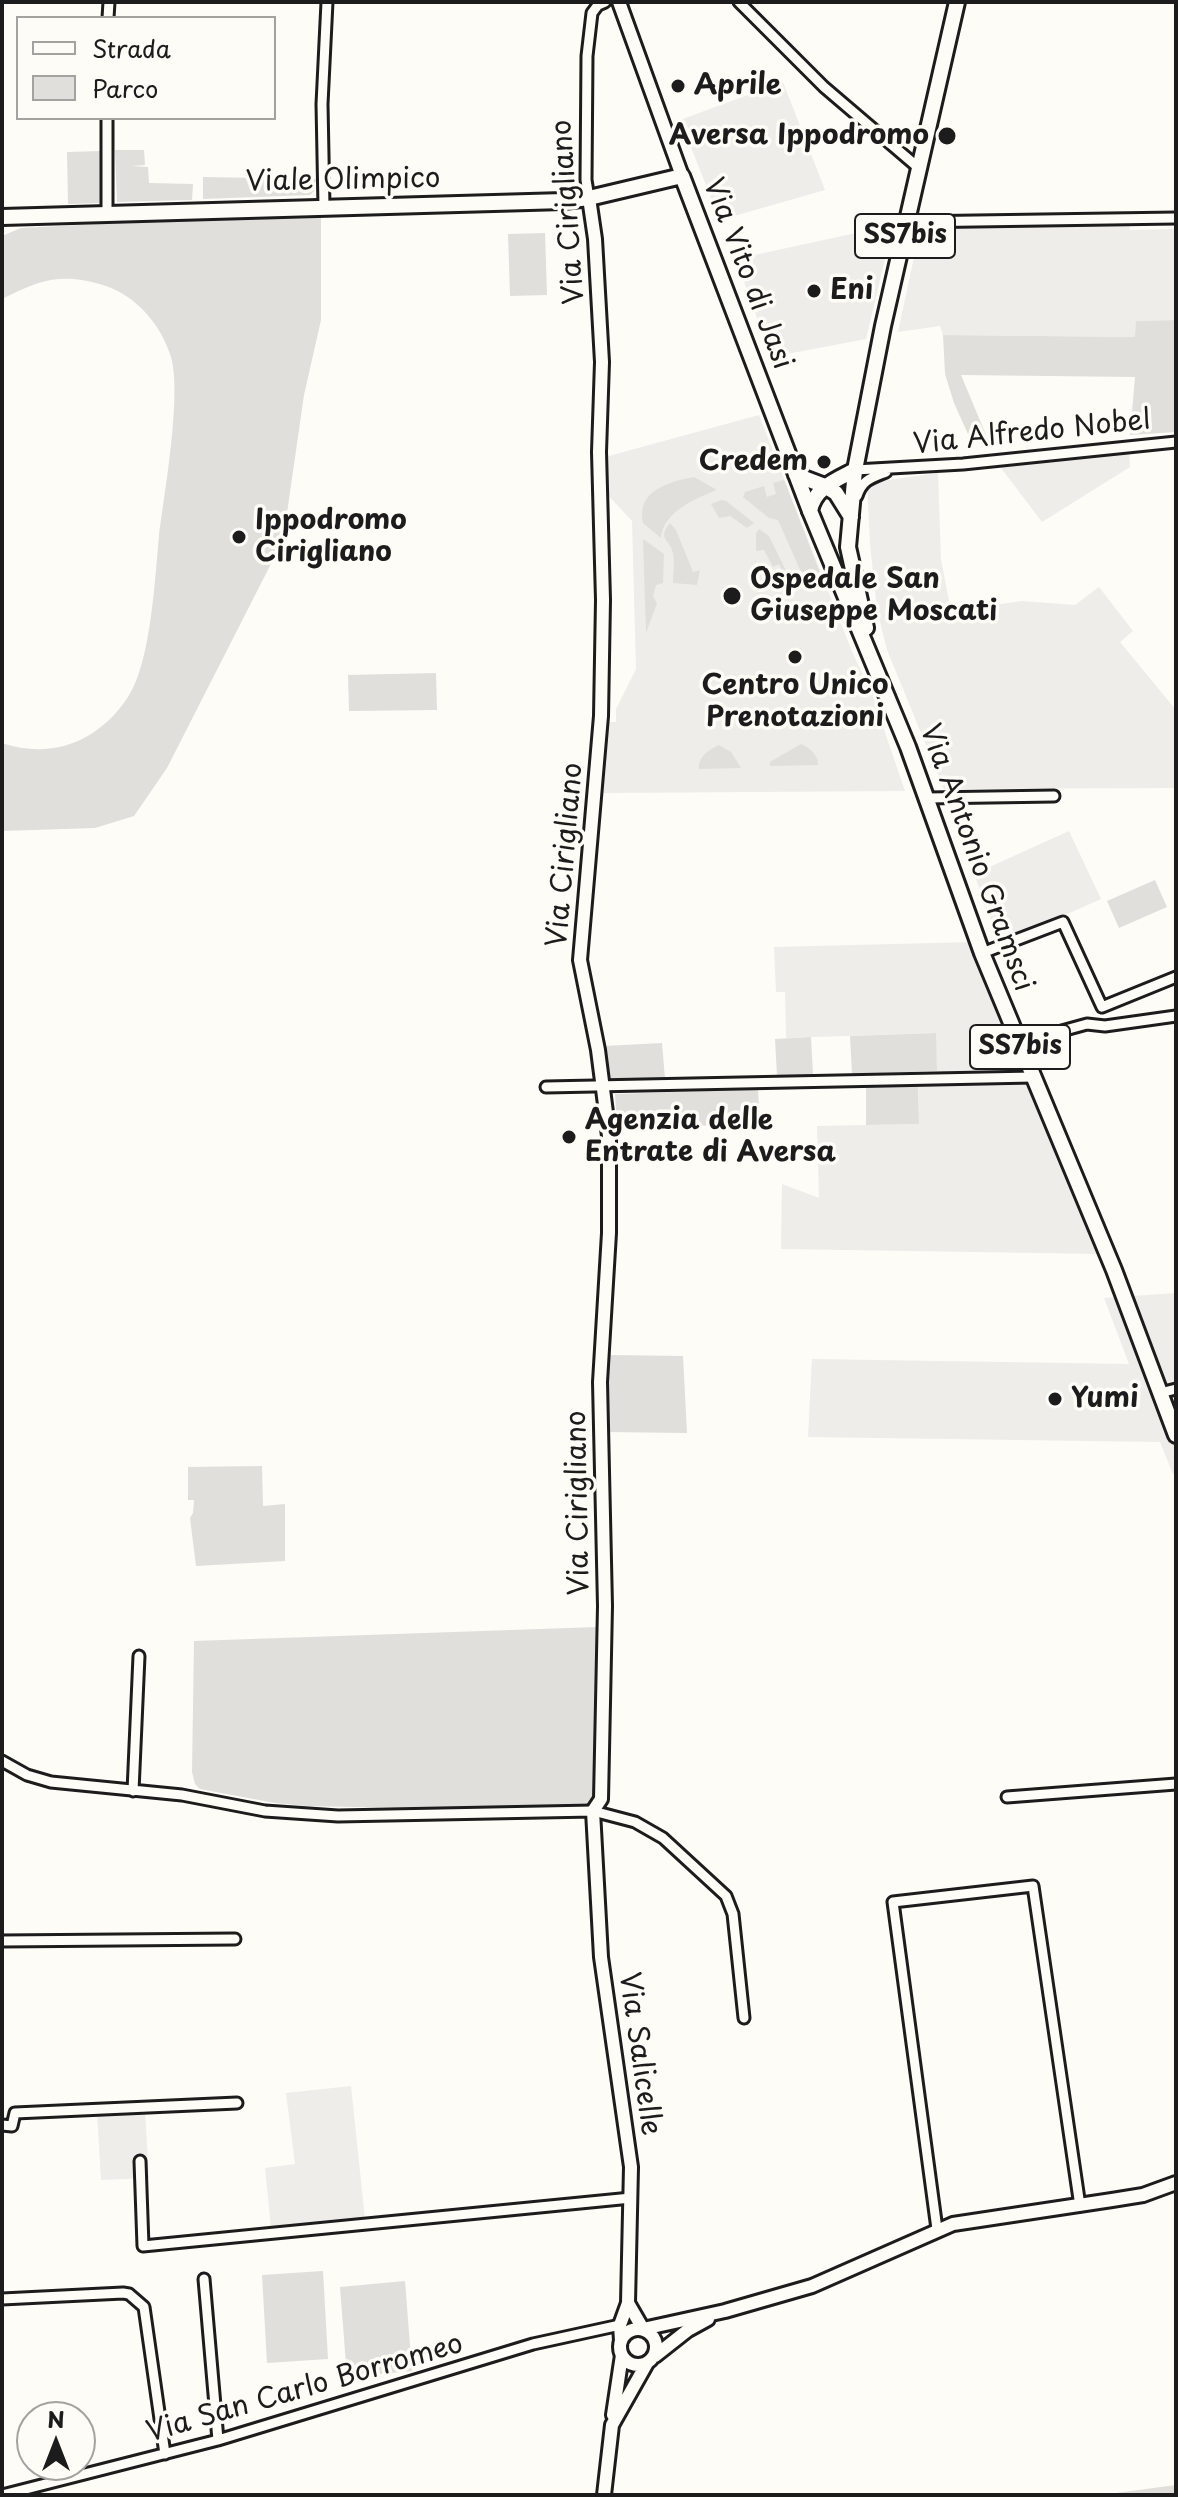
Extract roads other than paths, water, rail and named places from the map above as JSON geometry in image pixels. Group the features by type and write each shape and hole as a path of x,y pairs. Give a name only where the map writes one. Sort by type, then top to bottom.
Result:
{"main road":[{"name":"SS7bis","path":"855,470 883,326 957,2"},
{"name":"Viale Olimpico","path":"2,217 589,198 682,176"},
{"name":"Via Vito di Jasi","path":"682,176 810,511"},
{"path":"810,511 812,502 825,486 855,470"},
{"name":"Via Antonio Gramsci","path":"855,470 848,547 872,656"},
{"path":"796,475 836,493 852,517"},
{"name":"Via Antonio Gramsci","path":"810,511 872,656 982,953 1114,1270 1176,1435"},
{"path":"827,552 834,555 848,547"}],"street":[{"path":"324,207 322,104 327,2"},
{"name":"Via Cirigliano","path":"593,1811 601,1799 605,1606 600,1382 609,1233 609,1136 604,1087 580,960 601,716 603,600 599,452 602,362 595,239 586,180 587,56 592,13 605,2"},
{"name":"Via Vito di Jasi","path":"619,2 682,176"},
{"path":"739,2 824,87 920,169"},
{"path":"107,120 107,213"},
{"path":"909,222 1176,218"},
{"name":"Via Alfredo Nobel","path":"855,470 1054,456 1176,442"},
{"name":"Via Alfredo Nobel","path":"852,517 860,485 866,479 893,469"},
{"path":"927,798 1054,796"},
{"path":"982,953 1063,922 1102,1007 1176,977"},
{"path":"1018,1043 1087,1024 1105,1026 1176,1016"},
{"path":"546,1087 1033,1077"},
{"path":"1160,1393 1176,1389"},
{"path":"133,1791 139,1656"},
{"path":"2,1761 43,1781 182,1795 265,1811 338,1816 593,1811 635,1822 663,1838 726,1896 733,1914 744,2018"},
{"path":"1007,1797 1176,1784"},
{"name":"Via Salicelle","path":"593,1811 601,1957 631,2167 628,2303"},
{"path":"937,2229 893,1902 1033,1886 1080,2206"},
{"path":"2,1941 235,1939"},
{"path":"2,2125 12,2126 15,2113 237,2103"},
{"path":"140,2161 143,2246 631,2198"},
{"path":"621,2341 627,2332 725,2311 831,2279 937,2229 969,2220 1143,2195 1176,2183"},
{"path":"204,2279 218,2440"},
{"path":"2,2299 123,2293 129,2294 144,2307 165,2454"},
{"path":"604,2495 622,2355 620,2325 628,2303"},
{"path":"612,2425 656,2353 656,2341 643,2329 628,2303"},
{"path":"622,2355 630,2363 650,2361 688,2330 725,2311"},
{"name":"Via San Carlo Borromeo","path":"2,2495 218,2440 533,2344 620,2325"}],"place":[{"name":"Aprile","path":"678,86"},
{"name":"Aversa Ippodromo","path":"947,136"},
{"name":"Eni","path":"814,291"},
{"name":"Credem","path":"824,462"},
{"name":"Ippodromo Cirigliano","path":"239,537"},
{"name":"Ospedale San Giuseppe Moscati","path":"732,596"},
{"name":"Centro Unico Prenotazioni","path":"795,657"},
{"name":"Agenzia delle Entrate di Aversa","path":"569,1137"},
{"name":"Yumi","path":"1055,1399"}]}
